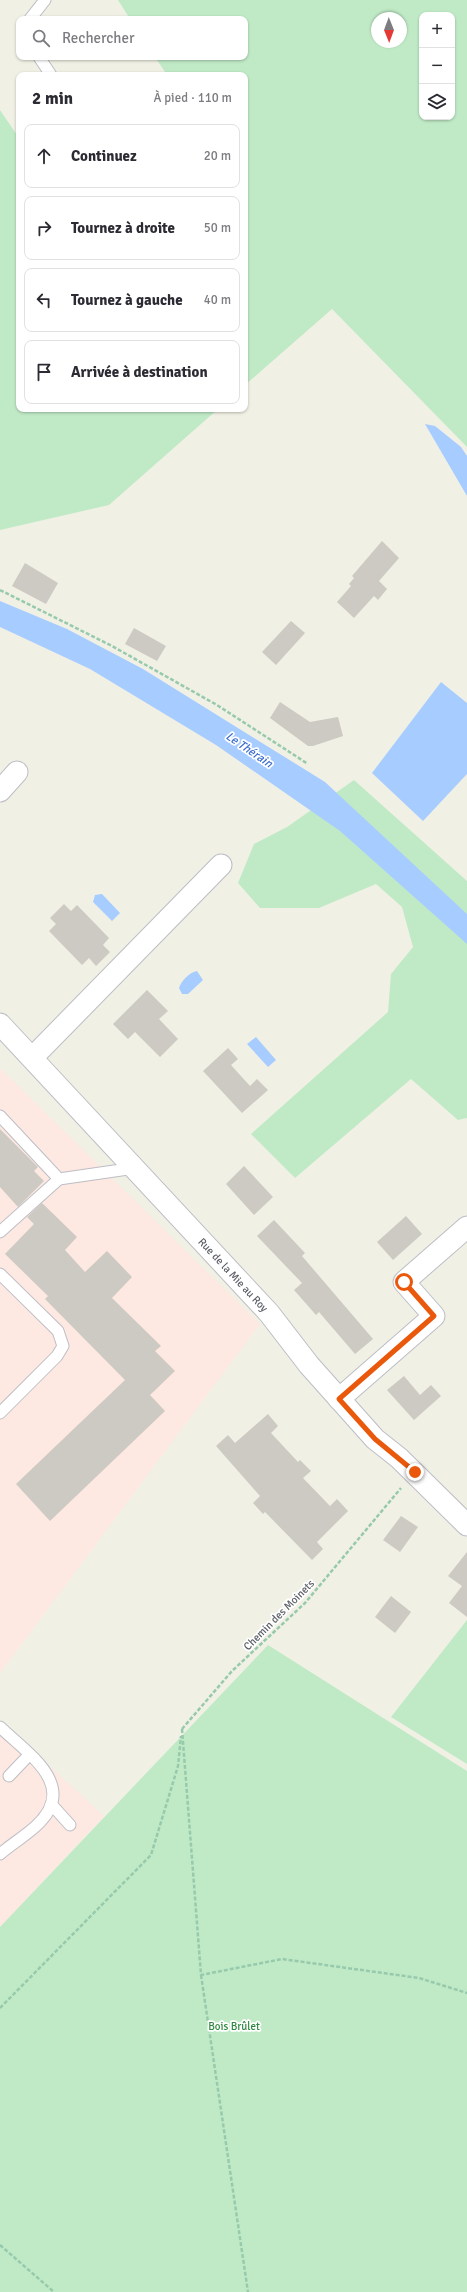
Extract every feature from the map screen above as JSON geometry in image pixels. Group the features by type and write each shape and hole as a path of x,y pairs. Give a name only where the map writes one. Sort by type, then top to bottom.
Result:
{"street":[{"path":"0,791 17,772"},
{"path":"32,1057 221,866"},
{"name":"Rue de la Mie au Roy","path":"0,1024 269,1313 339,1399 375,1439 415,1472 467,1525"},
{"path":"339,1399 434,1316 404,1282 467,1227"}],"lane":[{"path":"33,16 46,0"},
{"path":"41,60 49,72"},
{"path":"0,1116 59,1179"},
{"path":"0,1232 59,1179 135,1168"},
{"path":"0,1274 58,1331 63,1346 57,1356 0,1412"},
{"path":"0,1727 49,1775 54,1786 48,1812 37,1825 0,1854"},
{"path":"9,1776 29,1755"},
{"path":"51,1804 70,1825"}],"path":[{"path":"0,590 112,646 217,705 308,764"},
{"name":"Chemin des Moinets","path":"182,1729 232,1672 305,1603 415,1472"},
{"path":"182,1729 201,1975 248,2292"},
{"path":"0,2008 151,1855 178,1766 182,1729"},
{"path":"201,1975 282,1959 419,1978 467,1993"},
{"path":"0,2246 54,2292"}],"shaded area":[{"path":"0,1068 260,1324 0,1673"},
{"path":"0,1721 104,1816 0,1927"}],"green space":[{"path":"118,0 467,0 467,447 332,309 248,382 248,72 165,72 157,60 248,60 248,16 128,16"},
{"path":"0,110 16,134 16,412 215,412 109,505 0,530"},
{"path":"354,780 467,881 467,1118 458,1120 411,1079 295,1178 251,1134 388,1012 391,974 413,947 402,907 376,884 319,908 260,908 238,883 254,844 287,827"},
{"path":"467,1620 467,1764 391,1717"},
{"name":"Bois Brûlet","path":"268,1645 467,1771 467,2292 0,2292 0,1927"}],"water":[{"path":"425,424 435,426 461,447 467,456 467,496"},
{"name":"Le Thérain","path":"0,601 67,629 143,669 325,782 467,914 467,944 340,831 216,745 90,669 0,627"},
{"path":"441,682 467,703 467,774 423,821 372,773"},
{"path":"102,894 120,913 112,921 93,902 95,895"},
{"path":"197,971 203,980 188,994 182,994 179,988 182,983 186,977"},
{"path":"256,1037 276,1060 268,1067 247,1044"}],"building":[{"path":"382,541 399,558 379,581 387,589 378,600 374,596 354,618 337,602 351,586 349,584 354,578 352,576"},
{"path":"25,563 58,583 46,604 12,586"},
{"path":"291,621 305,633 276,665 262,652"},
{"path":"134,628 166,646 157,661 125,644"},
{"path":"280,702 310,722 338,717 343,736 313,746 308,746 270,718"},
{"path":"64,904 71,911 77,905 109,938 103,945 110,952 96,966 89,958 82,965 49,931 56,924 50,918"},
{"path":"147,990 168,1011 159,1019 178,1039 160,1057 135,1032 128,1039 113,1024"},
{"path":"228,1048 238,1059 231,1065 250,1086 257,1079 268,1090 242,1113 203,1071"},
{"path":"0,1129 38,1167 34,1171 44,1181 18,1207 0,1187"},
{"path":"244,1166 273,1197 254,1215 226,1184"},
{"path":"42,1203 77,1237 65,1250 85,1272 107,1251 132,1277 112,1298 161,1346 155,1351 175,1371 150,1395 165,1411 50,1521 16,1484 125,1380 45,1299 48,1296 5,1254 34,1224 27,1217"},
{"path":"406,1216 422,1234 393,1260 377,1242"},
{"path":"274,1220 305,1253 302,1256 373,1339 355,1354 319,1312 316,1315 294,1290 302,1283 257,1236"},
{"path":"404,1376 420,1395 431,1385 441,1396 414,1420 387,1390"},
{"path":"268,1414 278,1426 271,1433 298,1462 300,1460 311,1471 303,1478 330,1506 337,1499 348,1511 317,1542 323,1549 312,1560 265,1512 263,1514 253,1503 260,1496 216,1446 228,1435 235,1443"},
{"path":"401,1516 418,1527 400,1552 383,1540"},
{"path":"467,1552 467,1617 449,1603 462,1586 448,1576"},
{"path":"391,1596 411,1612 395,1633 375,1617"}],"route":[{"path":"404,1282 434,1316 339,1399 375,1439 415,1472"}]}
